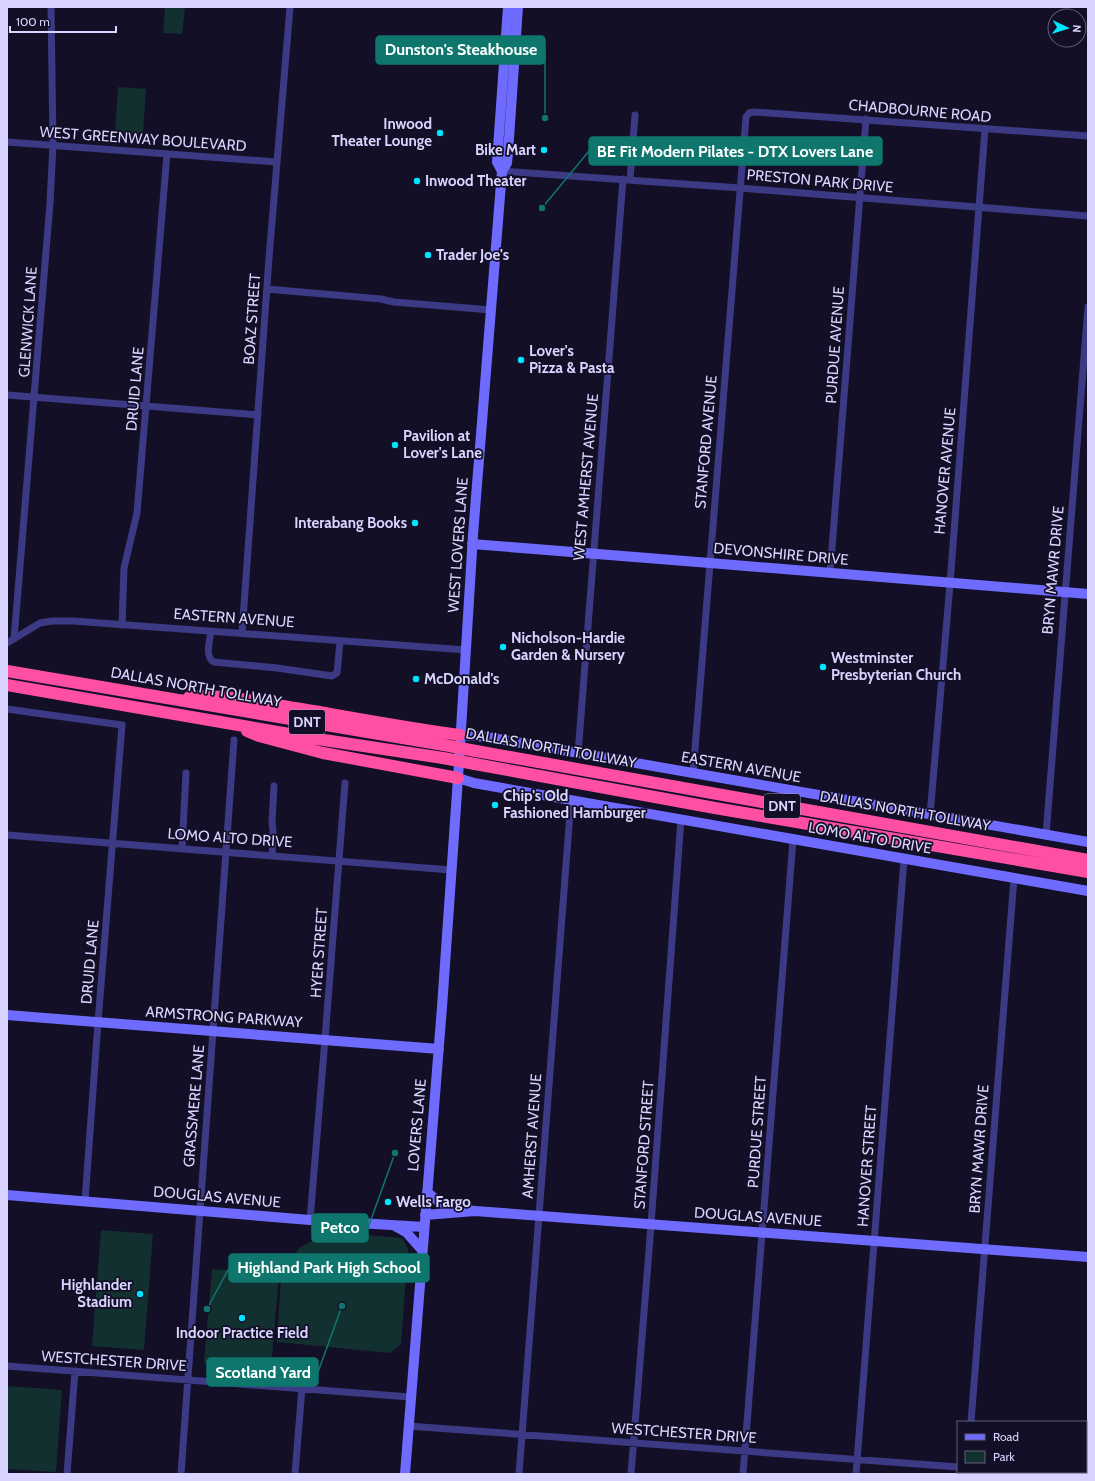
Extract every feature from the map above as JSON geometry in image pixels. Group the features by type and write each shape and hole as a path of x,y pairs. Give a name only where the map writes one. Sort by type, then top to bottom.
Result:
{"highway":[{"name":"DALLAS NORTH TOLLWAY","path":"7,671 444,745 1088,860"},
{"name":"DALLAS NORTH TOLLWAY","path":"7,685 324,740 443,758 723,809 1088,872"},
{"path":"169,698 202,696 250,700 460,735"},
{"path":"230,723 259,736 323,753 458,778"}],"street":[{"name":"GLENWICK LANE","path":"14,639 35,397 53,145 51,7"},
{"name":"BOAZ STREET","path":"242,633 267,289 290,7"},
{"name":"WEST LOVERS LANE","path":"502,171 497,162 508,7"},
{"name":"WEST LOVERS LANE","path":"458,778 472,544 502,171 507,163 518,7"},
{"path":"504,59 515,54"},
{"name":"CHADBOURNE ROAD","path":"749,113 754,112 866,119 1088,136"},
{"name":"STANFORD AVENUE","path":"693,774 740,188 746,118 749,113"},
{"name":"WEST AMHERST AVENUE","path":"578,754 593,553 627,179 635,115"},
{"name":"PURDUE AVENUE","path":"830,574 866,119"},
{"name":"HANOVER AVENUE","path":"930,815 950,584 985,129"},
{"name":"WEST GREENWAY BOULEVARD","path":"7,142 277,162"},
{"name":"DRUID LANE","path":"122,625 124,568 137,513 167,154"},
{"name":"PRESTON PARK DRIVE","path":"502,171 627,179 1088,216"},
{"path":"267,289 491,310"},
{"name":"BRYN MAWR DRIVE","path":"1046,835 1064,592 1088,307"},
{"path":"7,395 258,415"},
{"name":"DEVONSHIRE DRIVE","path":"472,544 1088,594"},
{"name":"EASTERN AVENUE","path":"7,643 36,625 45,622 73,621 466,650"},
{"path":"211,631 208,653 214,662 277,668 332,676 337,673 340,641"},
{"name":"DRUID LANE","path":"7,709 122,725 98,1022 86,1201"},
{"name":"EASTERN AVENUE","path":"460,735 487,738 1088,842"},
{"name":"GRASSMERE LANE","path":"181,1474 234,740"},
{"path":"182,849 186,773"},
{"name":"LOMO ALTO DRIVE","path":"458,778 474,783 1088,891"},
{"name":"LOVERS LANE","path":"405,1474 439,1049 458,778"},
{"name":"HYER STREET","path":"310,1220 344,783"},
{"path":"272,856 274,786"},
{"name":"AMHERST AVENUE","path":"519,1474 571,800"},
{"name":"STANFORD STREET","path":"631,1474 681,819"},
{"name":"LOMO ALTO DRIVE","path":"7,835 451,870"},
{"name":"PURDUE STREET","path":"743,1474 793,840"},
{"name":"HANOVER STREET","path":"856,1474 904,859"},
{"name":"BRYN MAWR DRIVE","path":"971,1421 1014,878"},
{"name":"ARMSTRONG PARKWAY","path":"7,1014 439,1049"},
{"path":"427,1192 439,1202 475,1211"},
{"name":"DOUGLAS AVENUE","path":"7,1194 310,1220 424,1227"},
{"name":"DOUGLAS AVENUE","path":"425,1216 475,1211 1088,1257"},
{"path":"391,1225 406,1232 422,1250"},
{"name":"WESTCHESTER DRIVE","path":"7,1366 410,1397"},
{"path":"67,1474 75,1371"},
{"path":"295,1474 302,1388"},
{"name":"WESTCHESTER DRIVE","path":"408,1426 522,1433 957,1467"},
{"path":"1087,1459 1088,1446"},
{"path":"1033,1473 1046,1474"}],"green space":[{"path":"165,7 185,7 182,34 163,33"},
{"path":"118,87 146,89 143,134 115,132"},
{"path":"101,1230 153,1234 144,1350 92,1346"},
{"path":"329,1232 402,1238 408,1249 401,1344 390,1353 277,1342 281,1278 299,1248"},
{"name":"Indoor Practice Field","path":"212,1269 279,1274 271,1368 204,1363"},
{"path":"7,1386 62,1390 56,1472 7,1469"}],"place":[{"name":"Dunston's Steakhouse","path":"545,118"},
{"name":"Inwood Theater Lounge","path":"440,133"},
{"name":"Bike Mart","path":"544,150"},
{"name":"Inwood Theater","path":"417,181"},
{"name":"BE Fit Modern Pilates - DTX Lovers Lane","path":"542,208"},
{"name":"Trader Joe's","path":"428,255"},
{"name":"Lover's Pizza & Pasta","path":"521,360"},
{"name":"Pavilion at Lover's Lane","path":"395,445"},
{"name":"Interabang Books","path":"415,523"},
{"name":"Nicholson-Hardie Garden & Nursery","path":"503,647"},
{"name":"Westminster Presbyterian Church","path":"823,667"},
{"name":"McDonald's","path":"416,679"},
{"name":"Chip's Old Fashioned Hamburger","path":"495,805"},
{"name":"Petco","path":"395,1153"},
{"name":"Wells Fargo","path":"388,1202"},
{"name":"Highlander Stadium","path":"140,1294"},
{"name":"Scotland Yard","path":"342,1306"},
{"name":"Highland Park High School","path":"207,1309"},
{"name":"Indoor Practice Field","path":"242,1318"}]}
